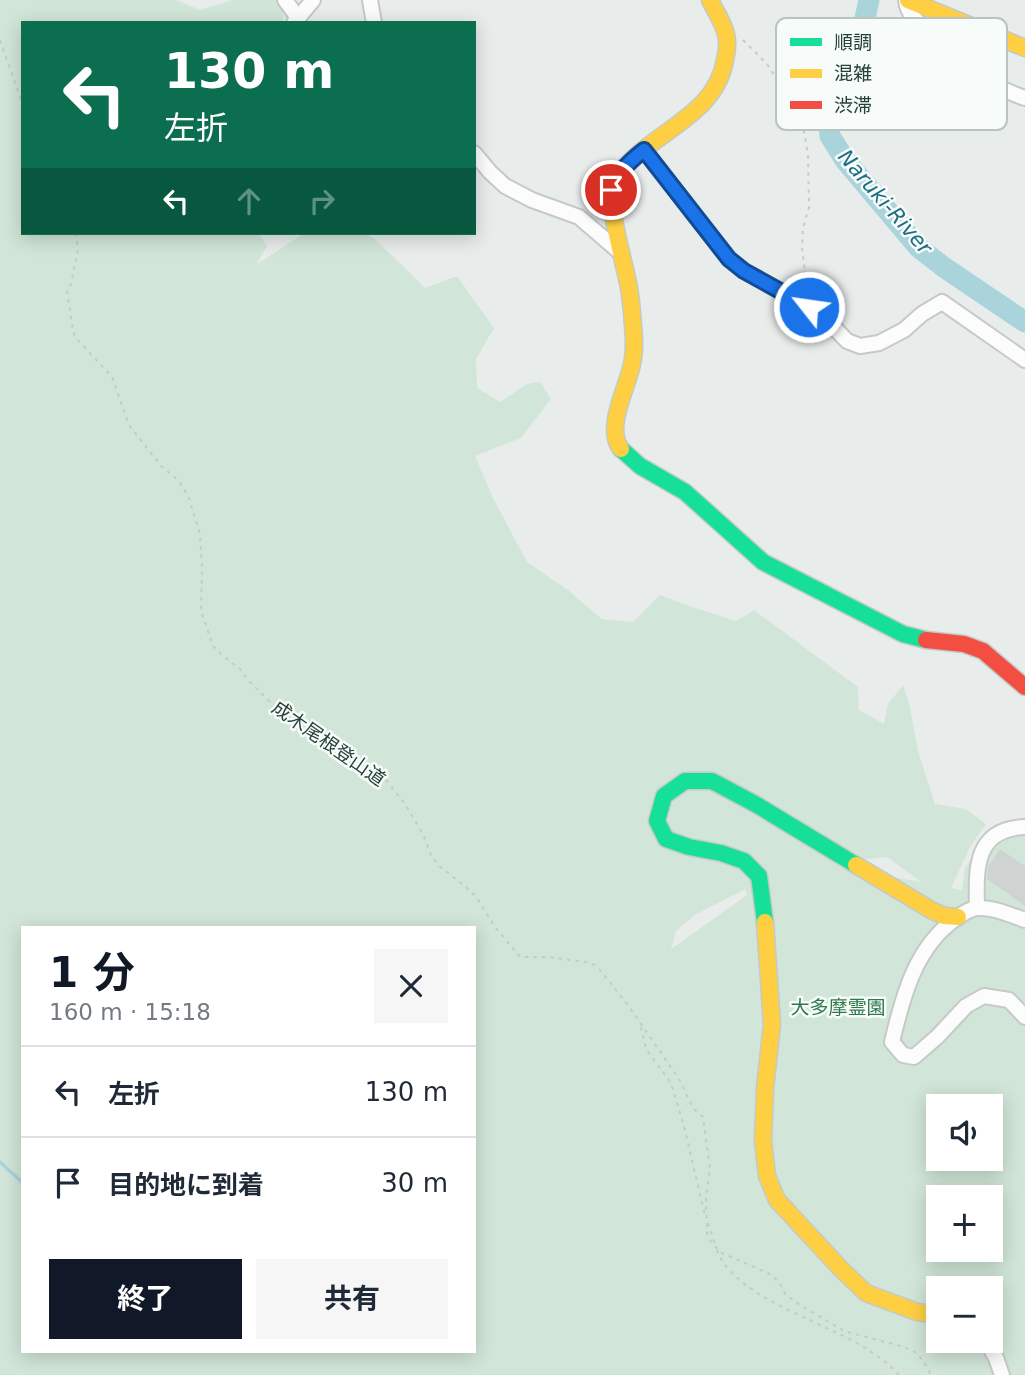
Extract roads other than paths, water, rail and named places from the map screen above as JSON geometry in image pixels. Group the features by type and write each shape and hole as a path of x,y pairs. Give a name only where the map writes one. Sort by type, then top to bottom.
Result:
{"street":[{"path":"285,0 296,20 313,0"},
{"path":"370,0 374,21"},
{"path":"710,0 727,37 727,51 720,82 687,119 636,156 615,178 611,190 629,287 634,352 618,409 615,436 618,445 640,466 685,492 763,562 902,634 930,641 964,644 982,651 1025,687"},
{"path":"914,18 906,8 907,0 951,18"},
{"path":"1007,41 1025,48"},
{"path":"1007,92 1025,98"},
{"path":"644,150 729,259 744,271 809,307 828,321 847,341 860,346 879,343 904,330 922,314 942,302 1025,360"},
{"path":"476,155 505,186 532,200 579,217 622,254"},
{"path":"926,1313 866,1293 777,1200 767,1176 763,1141 772,1024 764,907 758,876 744,861 666,839 657,821 664,796 685,781 712,781 757,805 931,910 944,916 958,917"},
{"path":"977,908 976,870 984,850 992,837 1010,828 1025,827"},
{"path":"1025,920 999,911 977,908 945,925 919,957 892,1042 903,1055 914,1057 966,1006 984,996 1009,1000 1025,1017"},
{"path":"994,1353 1002,1375"}],"waterway":[{"name":"Naruki-River","path":"865,18 869,0"},
{"name":"Naruki-River","path":"829,130 830,136 845,160 919,248 1025,322"},
{"path":"0,1162 21,1181"}],"park label":[{"name":"大多摩霊園","path":"838,1007"}]}
